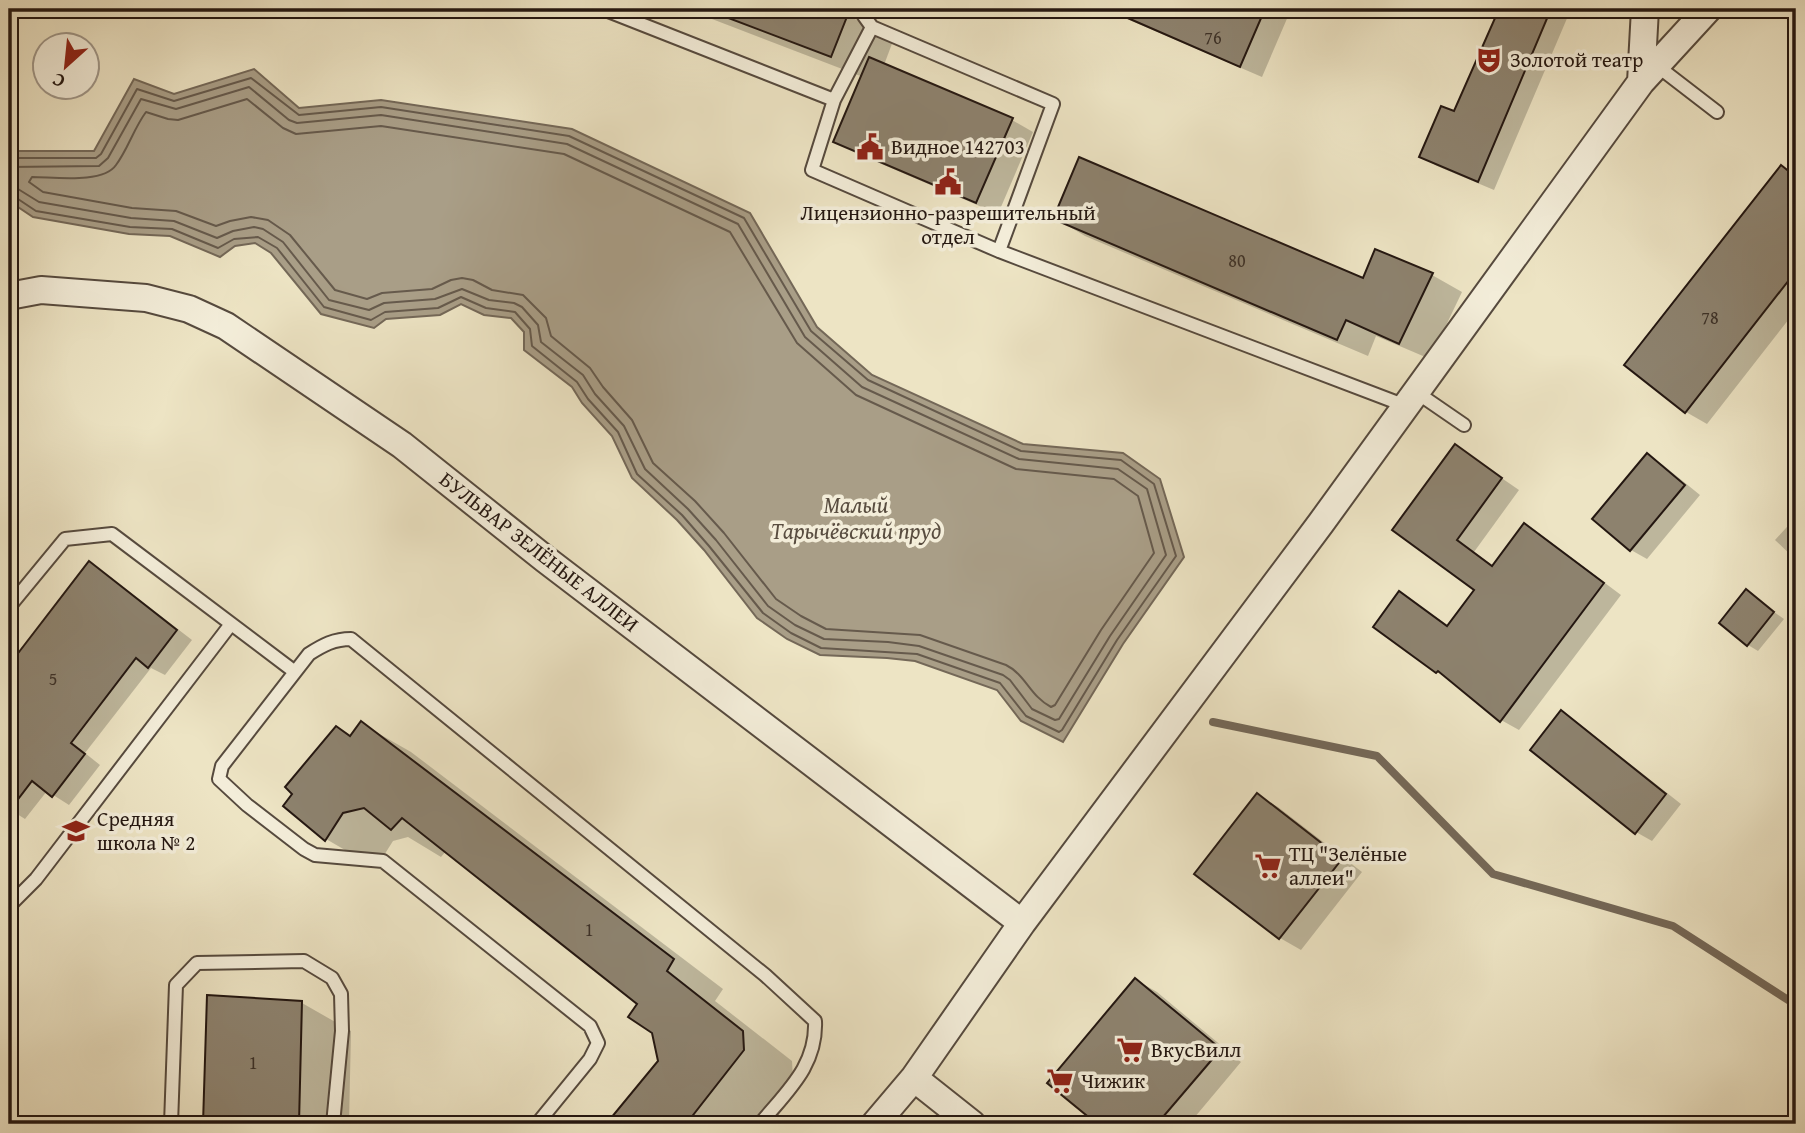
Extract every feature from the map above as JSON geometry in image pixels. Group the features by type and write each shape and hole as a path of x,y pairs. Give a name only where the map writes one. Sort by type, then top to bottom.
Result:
{"street":[{"path":"1645,9 1649,73"},
{"path":"875,1124 914,1078 1022,923 1219,660 1649,73 1708,9"},
{"name":"БУЛЬВАР ЗЕЛЁНЫЕ АЛЛЕИ","path":"9,296 41,290 146,298 189,309 226,326 402,445 545,559 1022,923"},
{"path":"914,1078 972,1124"}],"lane":[{"path":"603,9 834,100"},
{"path":"859,9 872,27 1053,104 999,251"},
{"path":"872,27 834,100 812,170 999,251 1411,399 1464,425"},
{"path":"1649,73 1717,112"},
{"path":"9,607 65,539 112,534 295,672"},
{"path":"9,906 36,880 231,624"},
{"path":"537,1124 590,1059 598,1043 590,1026 383,861 315,855 228,790 219,779 222,766 309,654 321,646 339,639 351,639 803,1008 815,1021 816,1038 811,1057 760,1124"},
{"path":"172,1124 176,985 197,963 304,961 332,978 341,994 342,1031 333,1124"}],"water":[{"name":"Малый Тарычёвский пруд","path":"254,69 299,108 381,100 572,129 750,213 817,327 872,375 1023,444 1123,453 1160,479 1184,557 1123,644 1063,742 1021,721 997,690 915,661 820,655 787,639 757,618 704,550 677,520 632,478 612,436 582,403 572,387 524,350 524,332 511,318 484,315 461,304 440,315 386,319 374,328 321,314 271,253 255,243 235,246 220,257 170,236 129,234 33,217 9,201 9,151 94,151 134,79 174,94"}],"building":[{"path":"710,9 850,9 831,57"},
{"path":"1107,9 1265,9 1240,67"},
{"path":"1499,9 1551,9 1478,182 1419,157 1441,106 1454,111"},
{"path":"869,57 1013,118 976,203 833,142"},
{"path":"1079,157 1363,278 1375,249 1433,273 1399,344 1346,320 1337,340 1053,219"},
{"path":"1781,165 1796,177 1796,271 1685,413 1624,365"},
{"path":"1455,444 1502,478 1457,540 1492,566 1524,523 1604,583 1500,722 1438,671 1436,673 1373,627 1399,591 1447,626 1474,590 1392,530"},
{"path":"1647,453 1685,485 1630,551 1592,519"},
{"path":"89,561 177,630 148,668 136,658 71,743 85,754 52,797 32,781 9,811 9,665"},
{"path":"1746,589 1774,612 1747,646 1719,623"},
{"path":"1561,710 1666,794 1635,834 1530,750"},
{"path":"361,721 674,959 667,971 743,1031 744,1050 686,1124 606,1124 658,1061 652,1033 628,1017 637,1004 402,818 391,830 364,808 343,813 325,841 283,806 292,794 285,787 336,726 350,736"},
{"name":"ТЦ \"Зелёные аллеи\"","path":"1257,793 1342,859 1279,939 1194,874"},
{"path":"1135,978 1221,1049 1157,1124 1097,1124 1047,1083"},
{"path":"207,995 302,1001 299,1124 203,1124"}],"waterway":[{"path":"1213,722 1377,756 1493,874 1673,926 1796,1005"}],"place":[{"name":"Золотой театр","path":"1489,60"},
{"name":"Видное 142703","path":"870,147"},
{"name":"Лицензионно-разрешительный отдел","path":"948,182"},
{"name":"Средняя школа № 2","path":"76,831"},
{"name":"ТЦ \"Зелёные аллеи\"","path":"1268,866"},
{"name":"ВкусВилл","path":"1130,1050"},
{"name":"Чижик","path":"1060,1081"}]}
